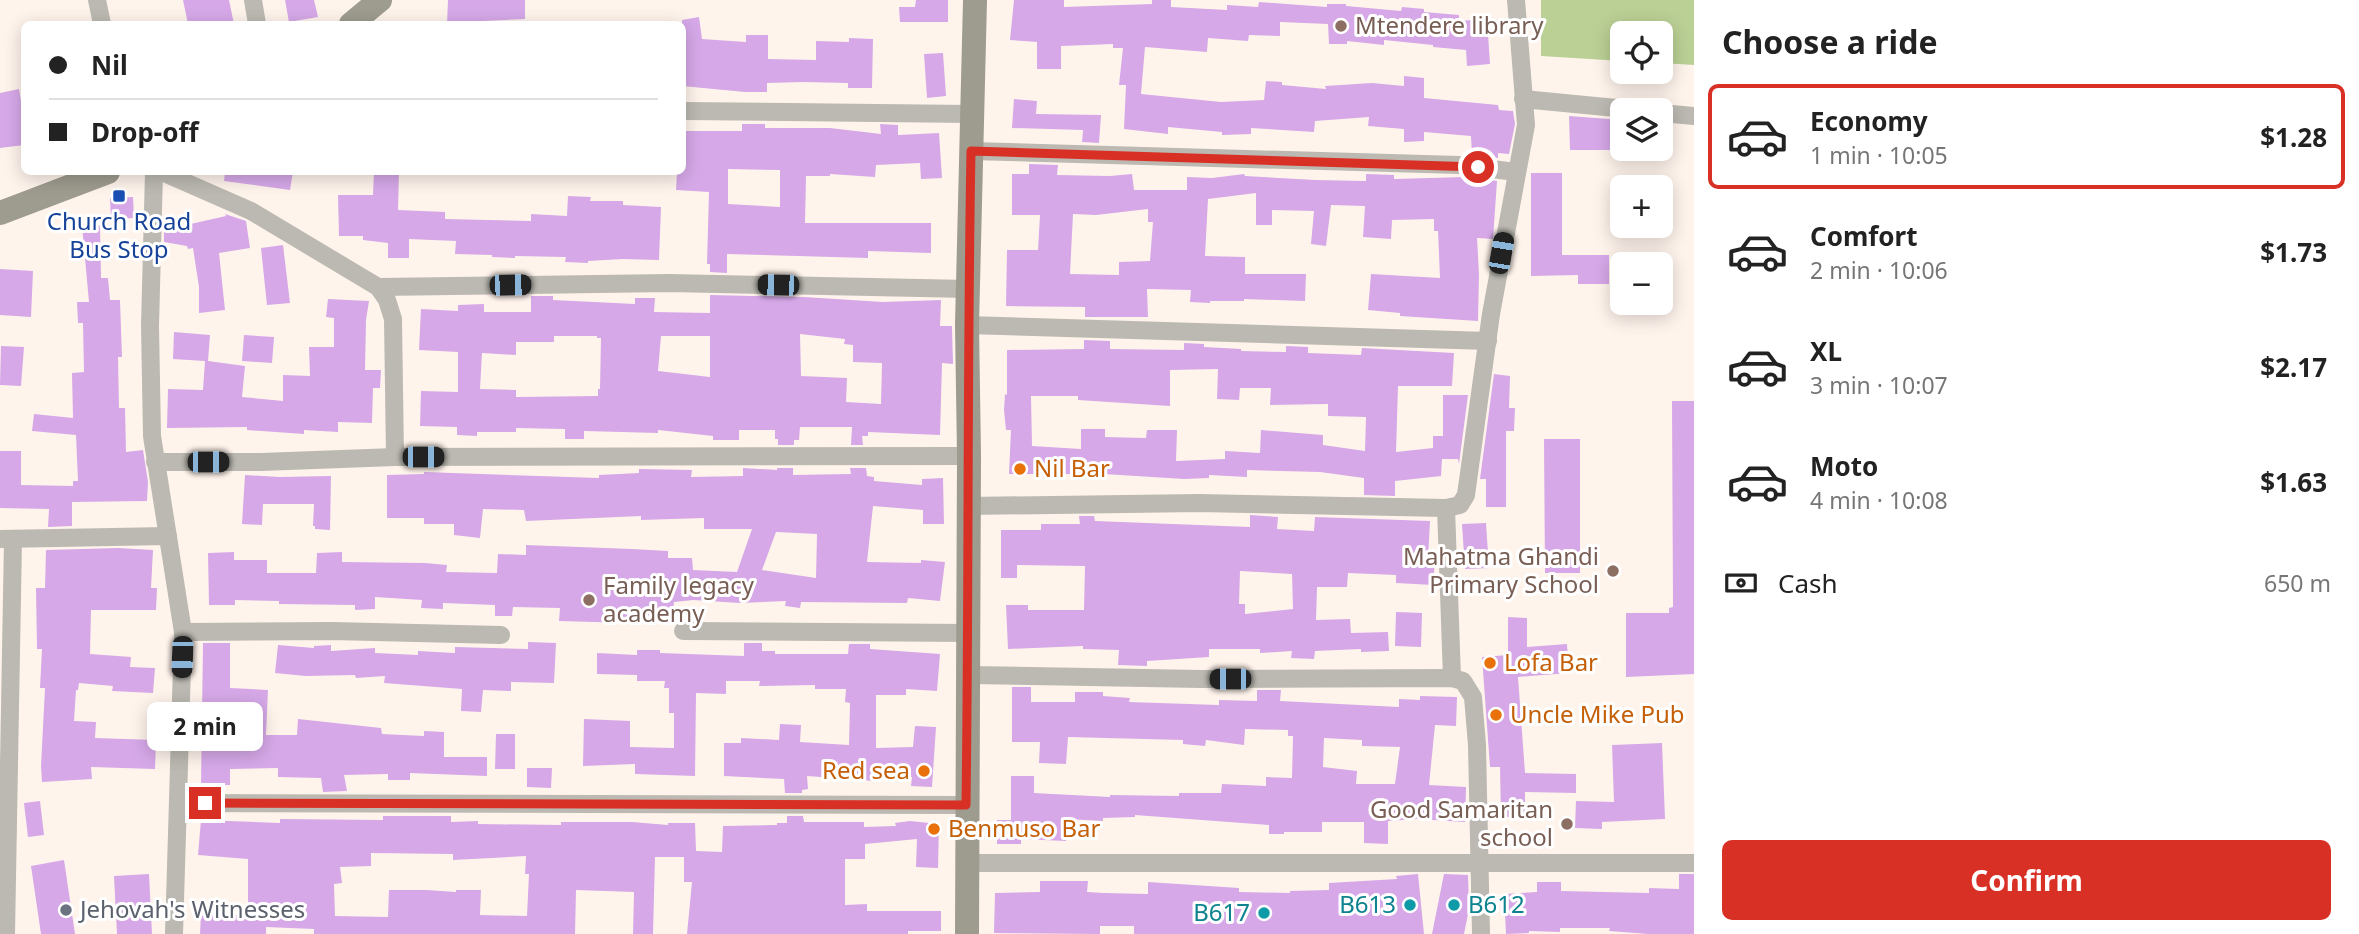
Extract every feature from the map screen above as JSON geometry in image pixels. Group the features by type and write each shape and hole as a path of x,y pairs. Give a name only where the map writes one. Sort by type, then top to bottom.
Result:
{"main road":[{"path":"355,21 380,0"},
{"path":"967,934 967,325 975,0"},
{"path":"0,213 100,175"}],"street":[{"path":"97,0 101,21"},
{"path":"253,0 256,21"},
{"path":"969,506 1199,503 1446,508 1460,505 1466,495 1491,314 1526,125 1516,0"},
{"path":"1523,99 1610,107"},
{"path":"686,111 971,114"},
{"path":"1673,114 1694,116"},
{"path":"971,151 1446,164 1516,172"},
{"path":"154,175 150,394 155,463 183,632 174,934"},
{"path":"169,175 251,211 378,287 387,300 393,319 395,457"},
{"path":"378,287 669,283 968,289"},
{"path":"967,325 1488,341"},
{"path":"155,463 395,457 969,456"},
{"path":"1446,508 1452,678"},
{"path":"6,934 3,883 7,539 168,536"},
{"path":"183,632 332,631 501,635"},
{"path":"683,631 968,633"},
{"path":"968,675 1202,679 1452,678 1463,681 1473,697 1481,934"},
{"path":"178,803 966,805"},
{"path":"967,863 1694,863"}],"green space":[{"path":"1541,0 1694,0 1694,65 1673,64 1673,21 1610,21 1610,60 1541,56"}],"building":[{"path":"183,0 229,0 233,21 187,21"},
{"path":"285,0 314,0 318,17 289,21"},
{"path":"448,0 525,0 525,19 447,21"},
{"path":"916,0 948,0 948,22 900,22 899,7 915,7"},
{"path":"1014,0 1064,0 1064,7 1152,4 1152,0 1171,0 1171,7 1227,10 1227,5 1258,7 1259,2 1327,7 1327,4 1346,4 1401,11 1402,7 1424,9 1424,12 1459,15 1459,21 1487,19 1490,64 1467,66 1466,50 1384,40 1384,45 1347,41 1347,44 1329,44 1328,24 1280,22 1280,36 1249,35 1248,41 1208,38 1207,52 1145,47 1141,94 1221,102 1264,100 1266,81 1326,89 1325,86 1372,83 1404,86 1404,76 1424,78 1424,98 1498,105 1499,110 1513,111 1515,124 1509,154 1498,153 1498,158 1472,155 1471,136 1424,132 1424,141 1404,142 1404,129 1368,126 1369,117 1315,121 1314,132 1251,128 1251,134 1222,135 1222,132 1168,127 1168,134 1124,129 1126,85 1119,85 1123,48 1113,48 1113,44 1061,46 1061,69 1037,69 1037,42 1010,40"},
{"path":"699,17 702,39 746,42 746,35 768,35 768,59 816,60 816,41 849,42 849,38 873,39 872,88 848,88 848,83 803,82 767,83 767,92 686,86 686,21 682,20"},
{"path":"943,53 946,96 927,98 924,54"},
{"path":"19,89 21,145 0,148 0,93"},
{"path":"1014,99 1037,101 1036,114 1101,115 1099,143 1082,142 1083,130 1012,128"},
{"path":"1569,116 1610,119 1610,150 1570,150"},
{"path":"742,124 765,124 765,128 830,128 881,134 880,124 898,125 898,135 939,133 942,178 921,179 920,163 876,165 875,177 830,174 806,176 805,223 931,223 931,253 868,251 868,258 727,254 727,273 710,272 710,264 707,264 709,192 676,190 677,175 686,175 686,131 742,131","holes":["728,169 780,170 780,207 728,204"]},
{"path":"1029,164 1058,165 1057,175 1132,174 1134,190 1187,190 1187,177 1212,178 1244,174 1315,180 1366,181 1366,174 1394,175 1394,179 1465,177 1497,181 1493,239 1477,238 1478,321 1400,316 1400,313 1368,310 1371,274 1440,278 1438,231 1434,231 1434,219 1392,220 1391,239 1363,237 1365,206 1331,205 1326,246 1311,244 1314,211 1272,210 1272,225 1256,225 1256,193 1208,199 1205,256 1245,257 1245,274 1306,274 1305,301 1244,299 1210,303 1190,302 1191,290 1147,289 1148,317 1085,317 1085,307 1006,306 1007,250 1038,250 1040,215 1012,215 1012,174 1029,174","holes":["1148,209 1148,222 1153,222 1150,261 1119,262 1119,275 1070,274 1073,214 1096,215"]},
{"path":"1531,173 1562,173 1562,255 1609,255 1609,284 1578,284 1578,275 1531,276"},
{"path":"225,175 292,175 290,190 224,181"},
{"path":"374,175 399,175 398,210 445,212 445,219 531,221 531,214 567,216 568,196 591,197 590,201 623,201 623,205 661,207 659,260 623,259 588,263 565,262 566,257 515,258 455,254 456,241 409,239 409,258 388,258 388,243 363,240 363,236 339,236 338,195 373,195"},
{"path":"133,197 134,218 111,219 110,198"},
{"path":"225,214 246,221 250,248 219,253 225,310 199,313 199,287 193,248 164,242 164,230 226,216"},
{"path":"82,225 100,225 101,278 108,278 110,300 120,300 122,357 118,357 119,408 125,408 126,452 143,450 148,482 147,501 72,502 72,526 48,527 49,509 0,508 0,451 21,451 21,485 73,486 73,481 78,481 76,435 32,431 34,414 73,418 72,373 84,372 83,323 78,323 77,302 89,302"},
{"path":"283,245 290,303 267,305 261,248"},
{"path":"0,269 33,271 31,317 0,315"},
{"path":"710,295 883,302 941,300 940,326 952,326 953,364 942,363 940,435 868,432 868,436 862,436 863,445 851,445 852,427 800,427 799,440 794,440 794,445 778,445 775,430 739,430 739,440 713,440 713,436 658,430 658,433 584,431 584,439 565,439 565,429 516,428 516,432 477,432 477,436 457,435 457,427 420,426 421,391 458,392 458,352 419,350 421,309 458,311 458,305 484,304 484,312 531,312 531,296 553,296 553,300 635,304 635,298 655,298 654,312 710,313","holes":["800,334 845,339 844,344 853,345 853,362 882,363 881,404 846,402 847,378 801,376","554,336 601,338 598,396 516,397 516,390 480,389 482,353 516,355 516,342 554,342","661,336 710,336 710,377 658,371"]},
{"path":"328,299 369,301 365,370 381,370 380,388 373,388 372,423 338,422 338,432 304,430 304,434 247,430 247,427 167,428 168,389 203,390 205,361 173,359 174,332 210,335 208,361 245,366 242,397 283,401 283,375 310,376 309,347 334,347 334,318 326,317"},
{"path":"244,335 274,337 272,363 242,361"},
{"path":"1084,340 1110,341 1110,349 1184,350 1184,343 1241,351 1286,352 1286,346 1308,347 1308,353 1361,355 1362,348 1454,353 1452,386 1398,386 1396,452 1433,448 1433,436 1443,436 1443,395 1468,395 1459,464 1458,459 1442,459 1441,476 1395,481 1395,496 1364,495 1364,478 1320,472 1247,470 1247,477 1209,475 1209,478 1184,479 1104,474 1009,474 1011,430 1006,430 1004,410 1005,394 1007,395 1007,350 1084,349","holes":["1218,369 1217,399 1239,400 1240,388 1271,388 1270,405 1328,404 1328,416 1366,417 1365,451 1323,445 1323,435 1261,430 1260,453 1225,451 1225,459 1176,461 1177,430 1147,430 1146,438 1105,437 1105,429 1081,429 1081,449 1032,446 1031,396 1078,396 1078,400 1170,406 1170,370"]},
{"path":"1,346 24,347 21,386 0,385"},
{"path":"1494,374 1510,376 1509,408 1515,408 1514,431 1506,431 1506,507 1486,507 1486,479 1480,479"},
{"path":"1672,401 1694,401 1694,674 1626,677 1626,613 1669,613 1669,608 1673,607"},
{"path":"1544,439 1580,439 1580,573 1545,573"},
{"path":"743,468 793,468 793,475 851,474 850,468 866,468 867,476 874,477 874,481 922,485 922,479 943,478 944,524 923,524 923,510 873,506 867,562 945,562 940,601 908,598 907,603 801,602 800,608 785,606 786,601 740,603 693,600 674,602 672,617 630,614 630,623 559,621 560,608 513,607 512,616 495,616 495,605 443,603 443,609 421,608 422,600 375,597 375,609 355,610 355,605 279,604 279,601 235,600 235,605 209,605 208,553 234,552 234,560 267,560 267,573 316,573 317,553 342,552 342,562 425,563 447,565 446,572 497,573 498,554 526,555 526,545 668,551 668,558 692,558 693,570 737,572 752,529 704,529 704,518 641,520 641,516 526,521 524,510 483,509 480,538 454,535 454,524 424,524 424,518 387,518 387,475 424,472 599,478 599,475 639,473 639,469 692,470 691,477 743,476","holes":["776,532 817,534 816,578 762,570"]},
{"path":"245,475 331,476 330,530 315,529 313,526 314,504 263,504 262,525 242,524"},
{"path":"1250,515 1278,517 1277,529 1314,531 1315,517 1430,521 1428,559 1435,560 1433,585 1396,583 1396,575 1348,573 1347,587 1317,587 1316,620 1350,619 1351,633 1388,632 1389,651 1315,651 1314,659 1291,658 1292,651 1260,653 1260,649 1209,649 1209,657 1147,661 1147,666 1118,665 1119,650 1083,649 1083,646 1008,649 1006,605 1028,605 1028,610 1084,610 1085,566 1017,565 1017,578 1001,578 1001,530 1041,530 1041,524 1080,524 1079,516 1094,516 1095,521 1250,527","holes":["1240,571 1292,574 1293,609 1245,614 1245,604 1239,604"]},
{"path":"1486,523 1489,568 1465,569 1462,524"},
{"path":"46,550 153,550 151,588 157,588 156,610 91,610 90,654 131,657 130,667 155,668 153,693 112,691 113,686 79,683 74,721 96,722 95,738 156,740 155,769 91,767 92,779 42,782 45,688 40,688 42,649 37,649 36,588 45,588"},
{"path":"1396,612 1422,613 1421,647 1395,646"},
{"path":"1508,617 1527,618 1527,647 1567,644 1569,673 1518,677 1525,773 1576,774 1576,793 1525,792 1525,817 1501,817 1500,767 1490,767 1482,657 1508,655"},
{"path":"528,642 556,643 554,683 511,682 511,691 483,690 481,712 461,711 462,689 384,683 385,676 356,678 355,675 306,676 275,673 278,645 314,648 331,645 331,651 375,648 375,653 418,655 418,651 455,653 455,647 528,649"},
{"path":"203,643 230,643 230,688 268,690 266,735 297,735 298,719 381,728 382,734 424,736 424,731 444,732 444,757 487,757 487,776 410,773 410,780 388,780 388,774 344,775 347,791 323,792 321,778 278,777 278,768 230,769 230,785 201,785"},
{"path":"744,643 762,643 762,651 775,651 775,654 848,654 849,644 870,644 870,649 940,654 937,691 906,689 906,695 876,695 876,748 913,747 915,726 936,727 932,787 911,786 912,777 875,778 875,781 807,776 808,789 802,790 802,793 785,793 784,779 724,776 724,743 741,743 741,738 779,740 780,724 801,725 800,742 849,745 850,703 845,702 846,689 815,689 815,685 759,686 760,681 726,681 726,694 696,693 695,776 635,774 635,764 583,766 584,719 630,721 630,747 674,748 674,713 669,713 669,688 664,688 665,681 637,681 637,675 597,674 597,653 637,655 637,650 660,650 660,653 744,656"},
{"path":"1012,687 1031,687 1031,702 1075,702 1075,692 1103,692 1103,696 1130,698 1129,702 1219,705 1219,700 1257,701 1257,690 1281,690 1280,701 1399,707 1399,699 1420,700 1420,696 1457,697 1456,726 1435,725 1429,785 1466,787 1465,822 1417,819 1388,821 1388,844 1364,843 1364,822 1322,822 1322,832 1269,834 1269,825 1135,815 1103,818 1103,821 1067,819 1066,841 1021,839 1021,844 997,844 997,820 1011,820 1011,776 1034,776 1034,793 1110,797 1221,793 1222,784 1266,786 1266,777 1292,778 1293,736 1288,736 1288,730 1245,729 1244,745 1206,740 1205,746 1183,744 1183,740 1068,737 1066,764 1039,763 1040,742 1012,742","holes":["1324,738 1362,740 1362,746 1400,747 1395,784 1356,784 1357,771 1323,767"]},
{"path":"496,734 515,734 515,769 495,769"},
{"path":"1662,743 1665,819 1602,822 1602,829 1575,828 1576,801 1614,802 1612,745"},
{"path":"527,768 552,768 551,788 527,787"},
{"path":"40,801 44,835 28,837 24,803"},
{"path":"383,816 451,816 451,822 478,821 478,824 695,823 696,851 722,852 723,826 777,825 787,823 787,816 803,816 804,822 864,822 864,827 896,826 895,823 910,821 939,824 938,868 916,867 917,839 865,844 865,859 845,859 845,905 867,904 867,911 941,911 941,931 908,931 908,934 687,934 692,882 684,882 684,857 655,857 653,934 633,934 634,892 576,890 575,934 314,934 314,929 266,927 266,934 200,934 201,914 238,915 238,906 248,906 248,859 198,855 201,820 280,823 280,819 383,820","holes":["371,853 453,854 453,860 526,856 525,874 529,874 527,916 480,915 481,890 389,890 388,917 335,916 334,884 342,883 340,867 371,866"]},
{"path":"64,860 75,934 41,934 31,866"},
{"path":"149,874 152,934 117,934 114,876"},
{"path":"1418,874 1424,934 1134,934 1134,926 1100,926 1100,934 994,933 995,893 1040,892 1040,881 1088,881 1087,892 1104,893 1148,894 1148,882 1239,888 1239,892 1290,893 1329,890 1329,883 1397,879 1396,876"},
{"name":"B612","path":"1444,874 1468,875 1469,909 1464,934 1432,934"},
{"path":"1679,874 1694,874 1694,934 1648,934 1609,931 1610,928 1560,928 1560,932 1529,931 1506,934 1504,894 1537,892 1537,882 1561,882 1561,891 1649,893 1649,888 1679,889"}],"place":[{"name":"Mtendere library","path":"1341,26"},
{"name":"Church Road Bus Stop","path":"119,196"},
{"name":"Nil Bar","path":"1020,469"},
{"name":"Mahatma Ghandi Primary School","path":"1613,571"},
{"name":"Family legacy academy","path":"589,600"},
{"name":"Lofa Bar","path":"1490,663"},
{"name":"Uncle Mike Pub","path":"1496,715"},
{"name":"Red sea","path":"924,771"},
{"name":"Good Samaritan school","path":"1567,824"},
{"name":"Benmuso Bar","path":"934,829"},
{"name":"B613","path":"1410,905"},
{"name":"B612","path":"1454,905"},
{"name":"Jehovah's Witnesses","path":"66,910"},
{"name":"B617","path":"1264,913"}],"route":[{"path":"205,803 966,805 969,506 967,325 971,151 1478,167"}]}
